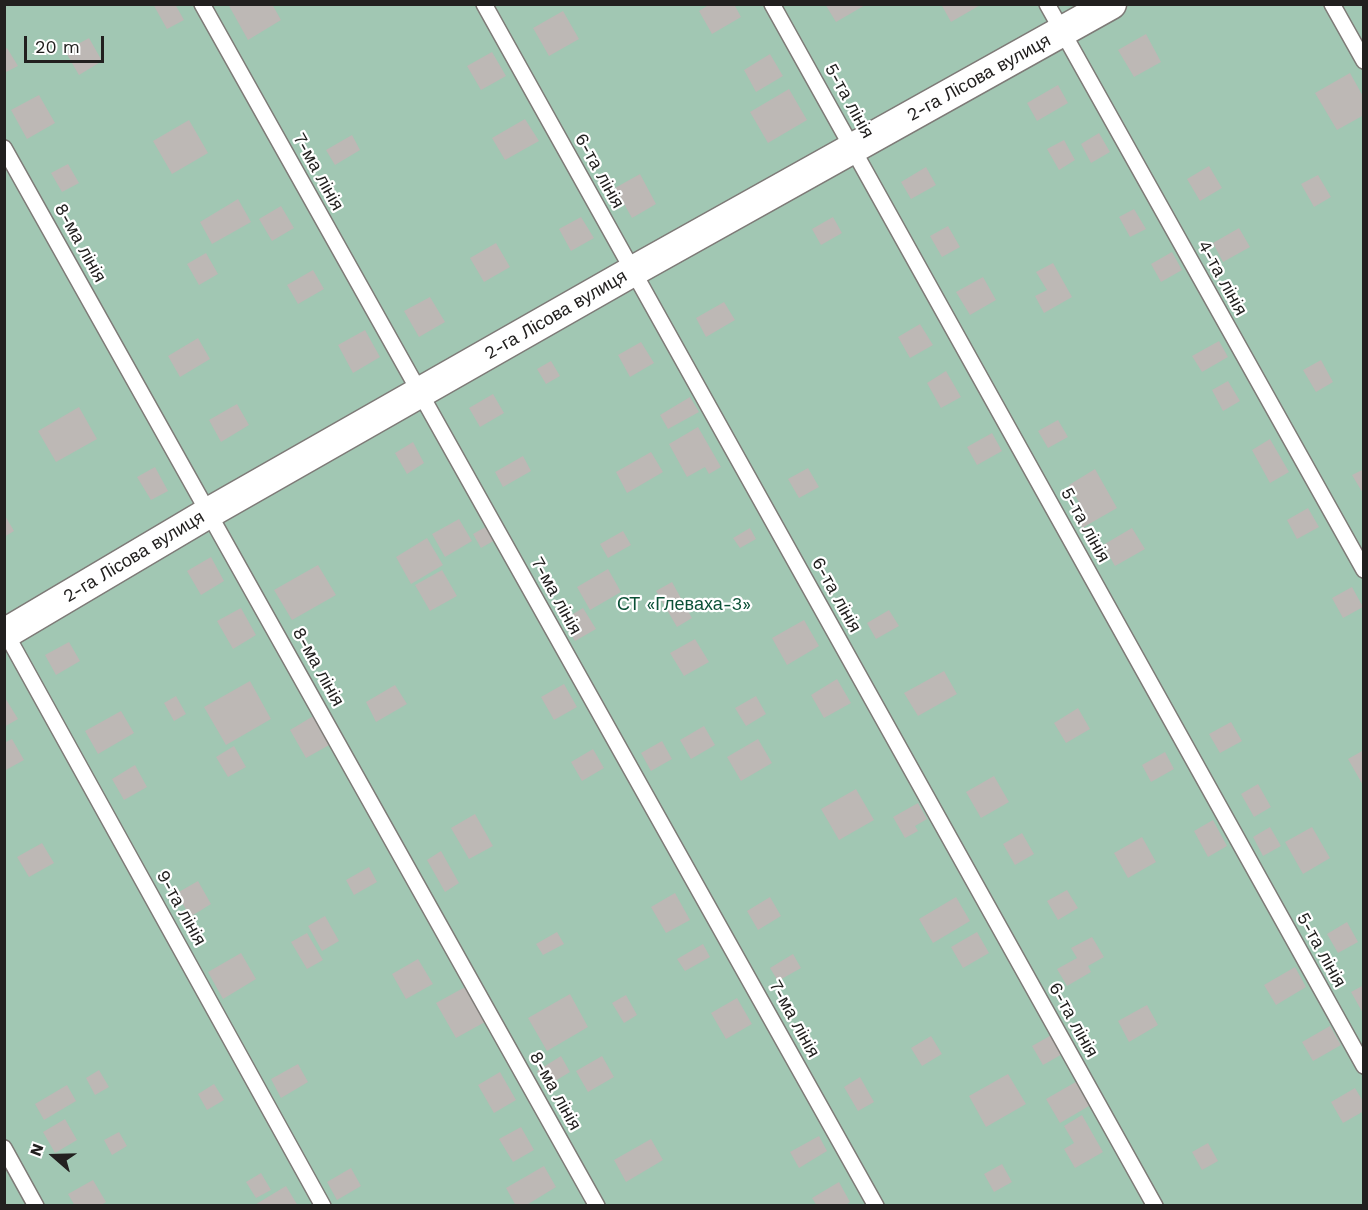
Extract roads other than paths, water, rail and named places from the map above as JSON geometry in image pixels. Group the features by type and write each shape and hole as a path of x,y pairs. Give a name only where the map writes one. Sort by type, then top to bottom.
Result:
{"street":[{"name":"2-га Лісова вулиця","path":"5,633 210,512 633,271 1111,4"}],"lane":[{"name":"7-ма лінія","path":"202,4 876,1206"},
{"name":"6-та лінія","path":"484,4 1155,1206"},
{"name":"5-та лінія","path":"772,4 1364,1066"},
{"name":"4-та лінія","path":"1047,4 1364,570"},
{"path":"1332,4 1364,61"},
{"name":"8-ма лінія","path":"4,148 597,1206"},
{"name":"9-та лінія","path":"5,633 323,1206"},
{"path":"4,1148 36,1206"}],"park label":[{"name":"СТ «Глеваха-3»","path":"684,605"}]}
